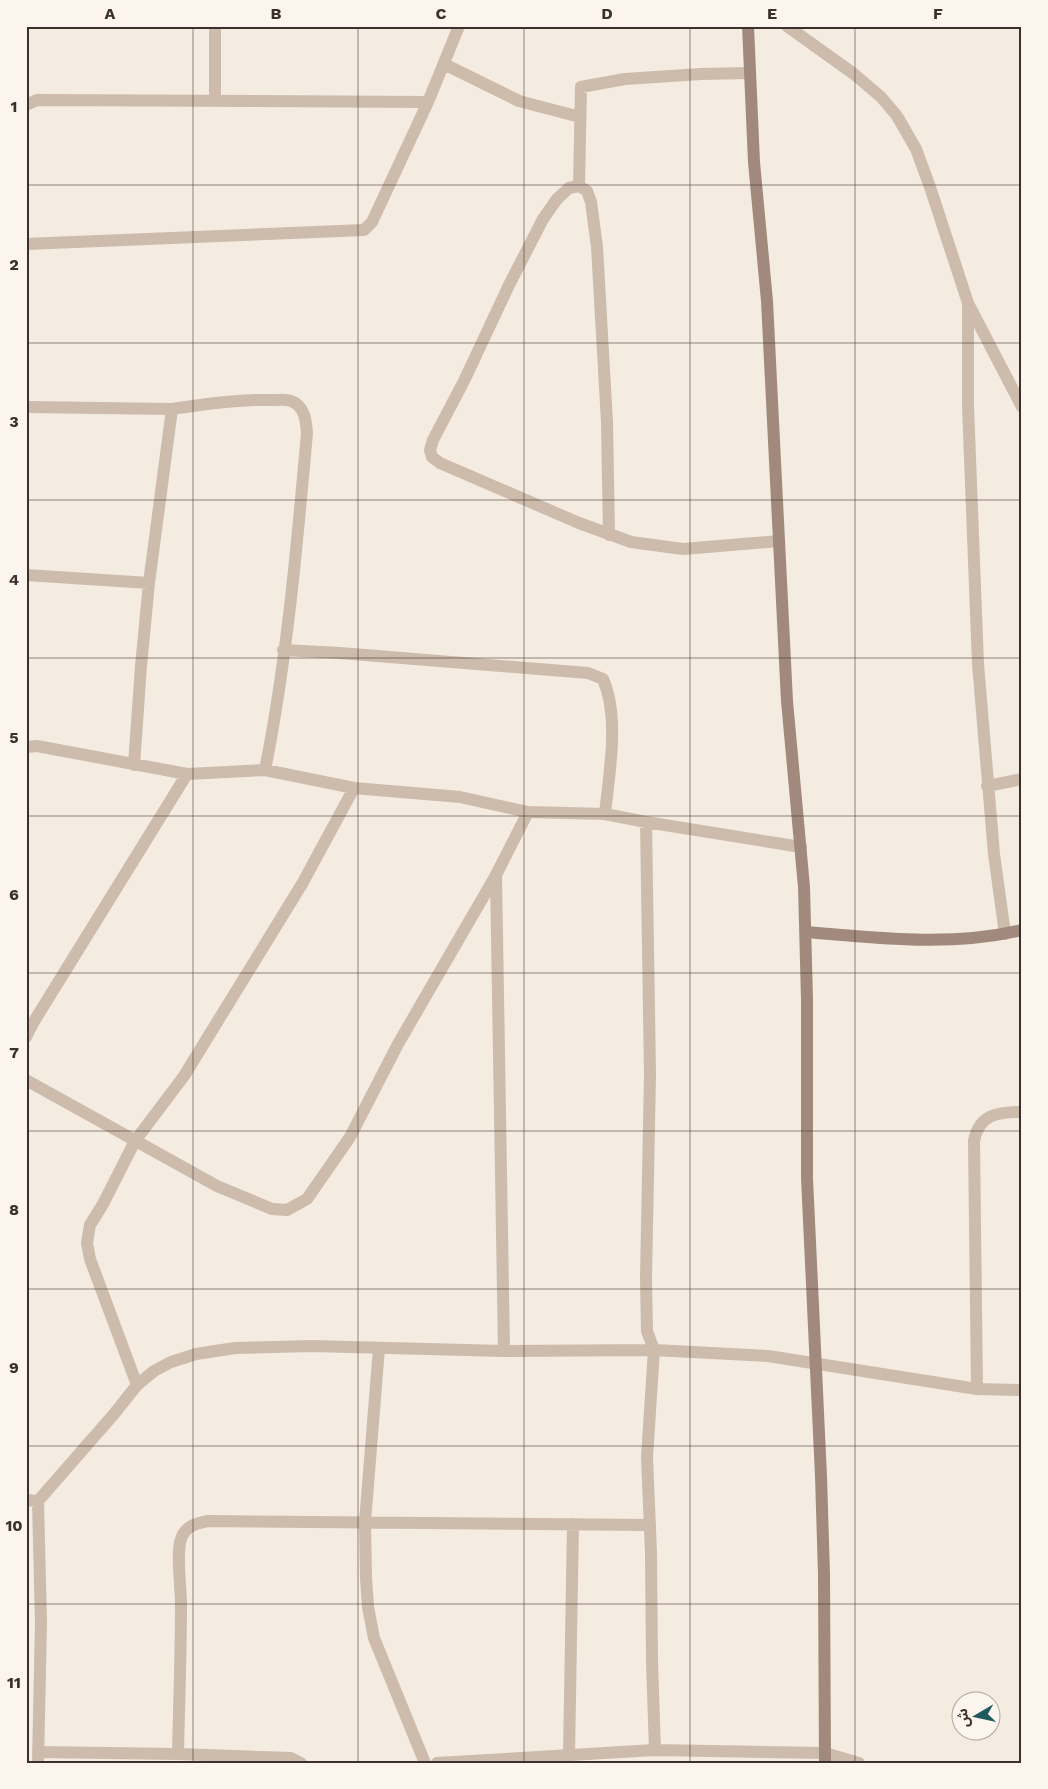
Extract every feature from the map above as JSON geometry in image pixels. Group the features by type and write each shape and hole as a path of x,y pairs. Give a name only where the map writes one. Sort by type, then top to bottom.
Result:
{"street":[{"path":"215,26 215,101"},
{"path":"26,244 364,230 372,222 428,102 459,26"},
{"path":"748,26 755,171 767,301 786,701 802,846 806,932 807,1178 817,1365 824,1574 825,1758"},
{"path":"788,26 854,74 881,97 897,116 916,149 968,303 1022,407"},
{"path":"444,64 520,101 580,117"},
{"path":"578,186 581,87 625,79 749,73"},
{"path":"26,106 37,100 428,102"},
{"path":"609,535 607,422 597,247 591,202 586,191 578,186 569,188 557,199 543,219 433,440 430,450 432,456 440,463 476,480 609,535 631,542 683,549 779,541"},
{"path":"968,303 968,406 978,664 987,786 1005,934"},
{"path":"26,406 172,409 214,403 283,400 290,401 305,415 307,433 297,548 273,728 265,770"},
{"path":"134,765 140,666 172,409"},
{"path":"26,575 149,583"},
{"path":"283,650 588,673 602,679 608,690 611,706 611,748 605,814"},
{"path":"26,747 37,746 187,774 265,770 354,788 460,797 528,812 605,814 802,846"},
{"path":"26,1037 93,924 187,774"},
{"path":"987,786 1022,779"},
{"path":"137,1385 90,1259 87,1243 90,1224 103,1204 134,1141 184,1076 302,884 354,788"},
{"path":"26,1080 217,1186 272,1209 287,1210 307,1199 350,1137 398,1044 496,875 528,812"},
{"path":"646,822 650,1074 646,1278 647,1331 654,1350 647,1457 655,1750"},
{"path":"496,875 504,1351"},
{"path":"806,932 924,940 1005,934 1022,930"},
{"path":"977,1390 974,1141 976,1129 983,1120 998,1114 1022,1112"},
{"path":"301,1763 291,1758 178,1754 38,1757 41,1622 32,1501 114,1414 137,1385 154,1371 171,1362 196,1354 235,1348 312,1346 504,1351 654,1350 768,1356 817,1365 902,1376 977,1390 1022,1390"},
{"path":"379,1348 366,1522 367,1597 374,1638 425,1763"},
{"path":"178,1754 181,1603 179,1550 181,1538 187,1529 195,1523 208,1521 650,1525"},
{"path":"570,1755 573,1524"},
{"path":"437,1763 655,1750 825,1758 859,1763"}]}
